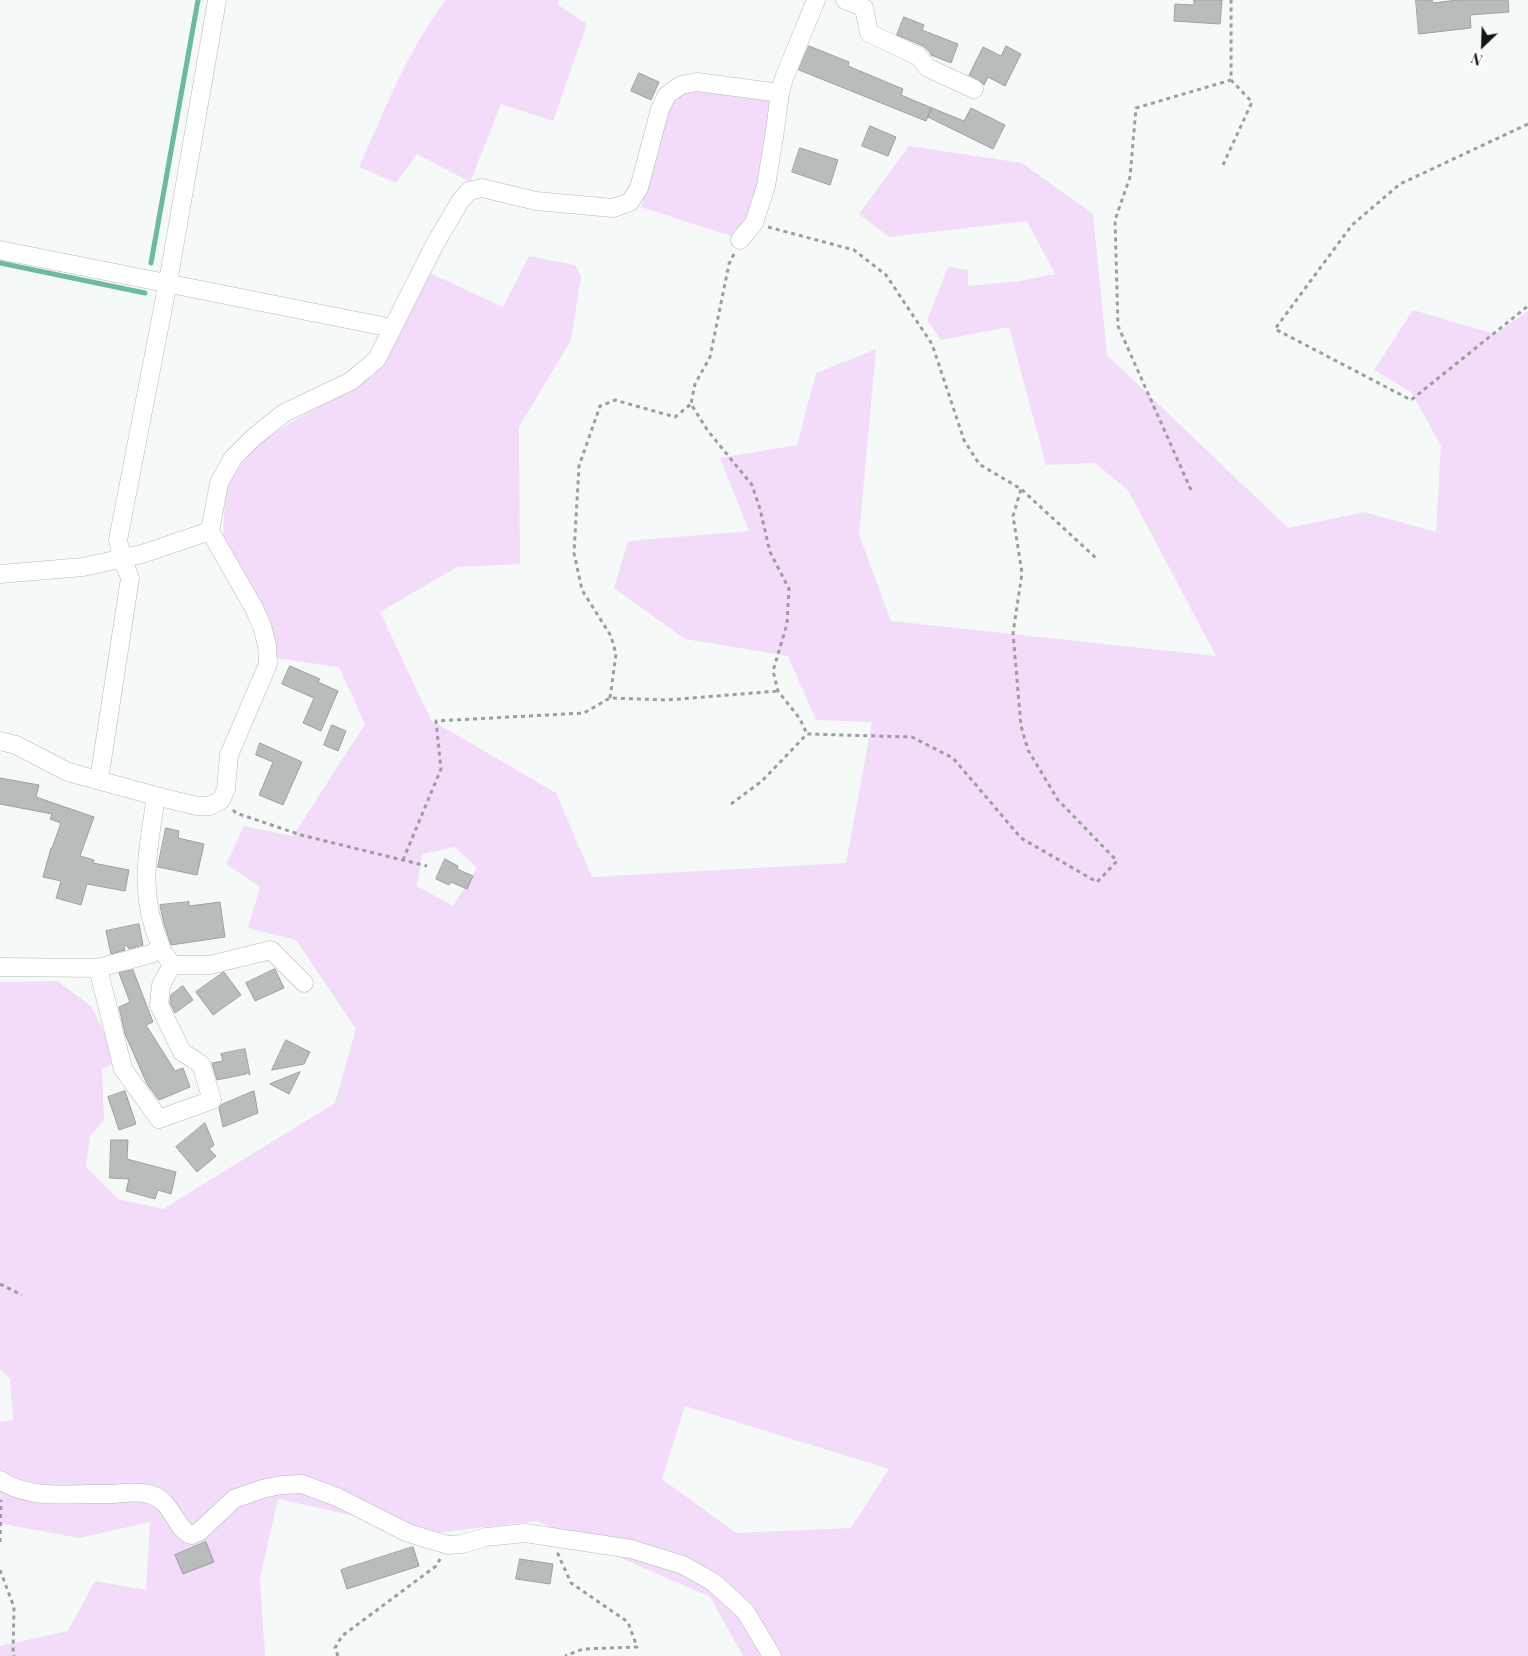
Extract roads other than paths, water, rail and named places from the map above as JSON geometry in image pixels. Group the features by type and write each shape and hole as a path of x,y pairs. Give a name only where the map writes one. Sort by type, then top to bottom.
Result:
{"street":[{"path":"99,780 130,578 122,558 118,540 168,282 217,0"},
{"path":"740,240 754,223 766,186 784,78 816,0"},
{"path":"845,0 864,8 869,33 918,56 928,68 974,89"},
{"path":"0,741 16,745 68,772 156,796 197,806 210,806 221,800 226,789 228,756 268,664 262,626 254,608 210,531 219,483 234,458 254,437 284,413 351,381 378,359 436,242 468,191 482,188 536,201 613,208 630,202 639,188 660,109 667,95 681,85 697,82 780,93"},
{"path":"0,250 392,328"},
{"path":"0,574 83,567 142,554 210,531"},
{"path":"156,796 146,866 146,891 152,928 160,947 172,964"},
{"path":"0,967 98,968 151,954 160,947"},
{"path":"172,964 210,965 271,950 304,983"},
{"path":"98,968 123,1069 158,1119 212,1100 200,1064 182,1052 158,1005 161,986 172,964"},
{"path":"1,1481 16,1488 40,1494 62,1495 123,1492 149,1494 160,1499 173,1514 185,1533 191,1536 200,1532 234,1500 262,1489 281,1485 302,1484 337,1497 408,1533 448,1545 462,1544 486,1537 525,1533 631,1549 683,1565 713,1582 745,1611 772,1656"}],"waterway":[{"path":"151,263 198,0"},
{"path":"0,263 145,293"}]}
